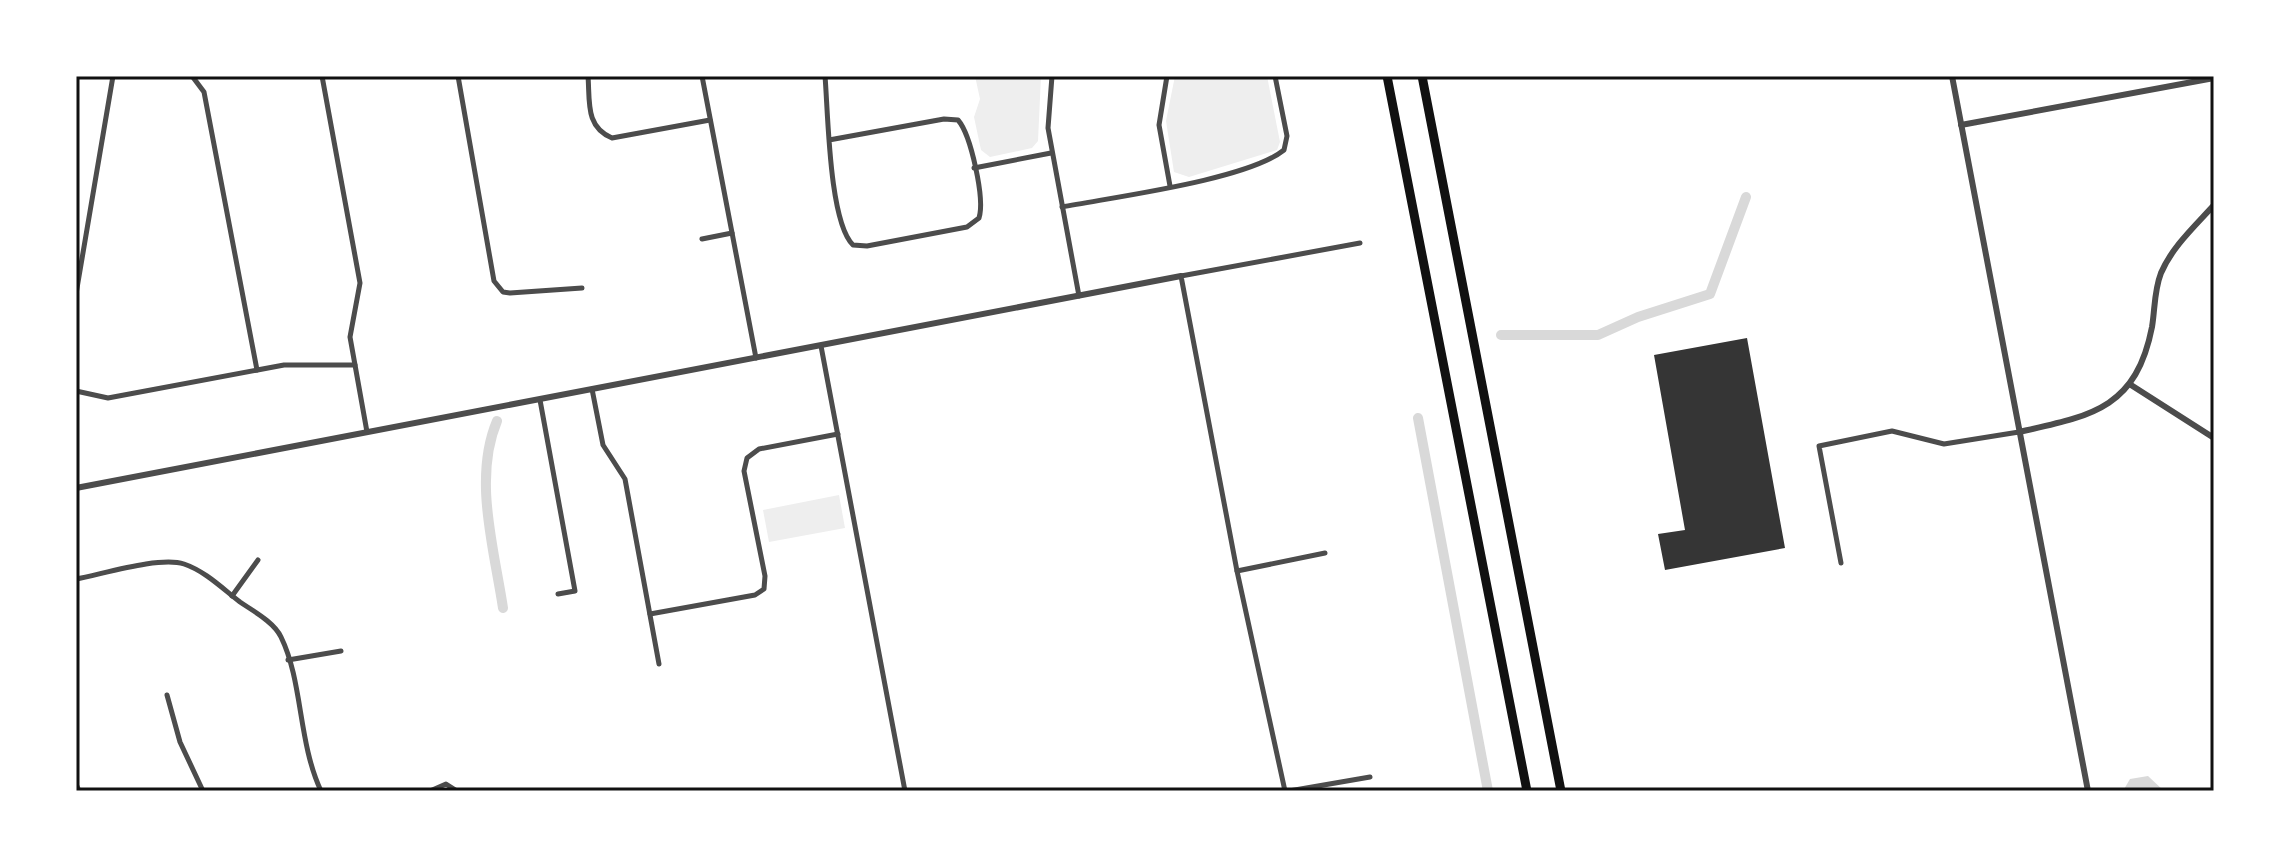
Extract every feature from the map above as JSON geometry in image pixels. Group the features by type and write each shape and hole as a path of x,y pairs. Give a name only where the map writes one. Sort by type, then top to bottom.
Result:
{"highway":[{"path":"1387,76 1527,791"},
{"path":"1422,76 1561,791"}],"street":[{"path":"76,294 113,76"},
{"path":"192,76 204,92 257,370"},
{"path":"322,76 360,283 350,337 367,432"},
{"path":"458,76 490,269 503,292 582,288"},
{"path":"588,76 590,112 600,133 623,138 710,120"},
{"path":"702,76 756,358"},
{"path":"825,76 829,140 844,233 853,245 867,246 967,227 979,218 981,203 967,133 958,120 944,119 829,140"},
{"path":"1052,76 1048,114 1051,153 1079,296"},
{"path":"1167,76 1159,125 1170,186"},
{"path":"1062,207 1170,186 1273,159 1284,150 1287,136 1275,76"},
{"path":"1952,76 2088,791"},
{"path":"1961,125 2214,78"},
{"path":"974,168 1051,153"},
{"path":"1841,563 1819,446 1892,431 1944,444 2076,419 2109,403 2131,385 2144,357 2161,274 2170,256 2214,205"},
{"path":"702,239 732,233"},
{"path":"76,488 1360,243"},
{"path":"1181,276 1237,571 1287,791 1370,777"},
{"path":"821,346 905,791"},
{"path":"76,391 108,398 295,364 355,365"},
{"path":"2131,385 2214,438"},
{"path":"592,389 603,445 625,479 659,664"},
{"path":"540,400 575,591 558,594"},
{"path":"650,614 755,595 764,589 765,576 744,471 747,458 759,449 838,434"},
{"path":"1237,571 1325,553"},
{"path":"232,596 258,560"},
{"path":"76,579 163,563 182,563 232,596 281,635 306,748 321,791"},
{"path":"288,660 341,651"},
{"path":"167,695 180,742 203,791"},
{"path":"76,784 79,791"},
{"path":"430,791 446,784 456,790"}],"shaded area":[{"path":"975,76 1041,76 1038,141 1032,148 990,157 981,150 974,117 980,99"},
{"path":"1175,76 1267,76 1280,142 1277,150 1189,177 1174,172 1166,121"},
{"path":"839,495 845,528 769,542 763,510"},
{"path":"2148,776 2164,791 2123,791 2130,779"}],"building":[{"path":"1747,338 1785,548 1665,570 1658,534 1685,530 1654,355"}],"waterway":[{"path":"1501,335 1598,335 1638,317 1710,294 1746,197"},
{"path":"1418,418 1488,791"},
{"path":"497,421 490,443 486,489 503,608"}]}
